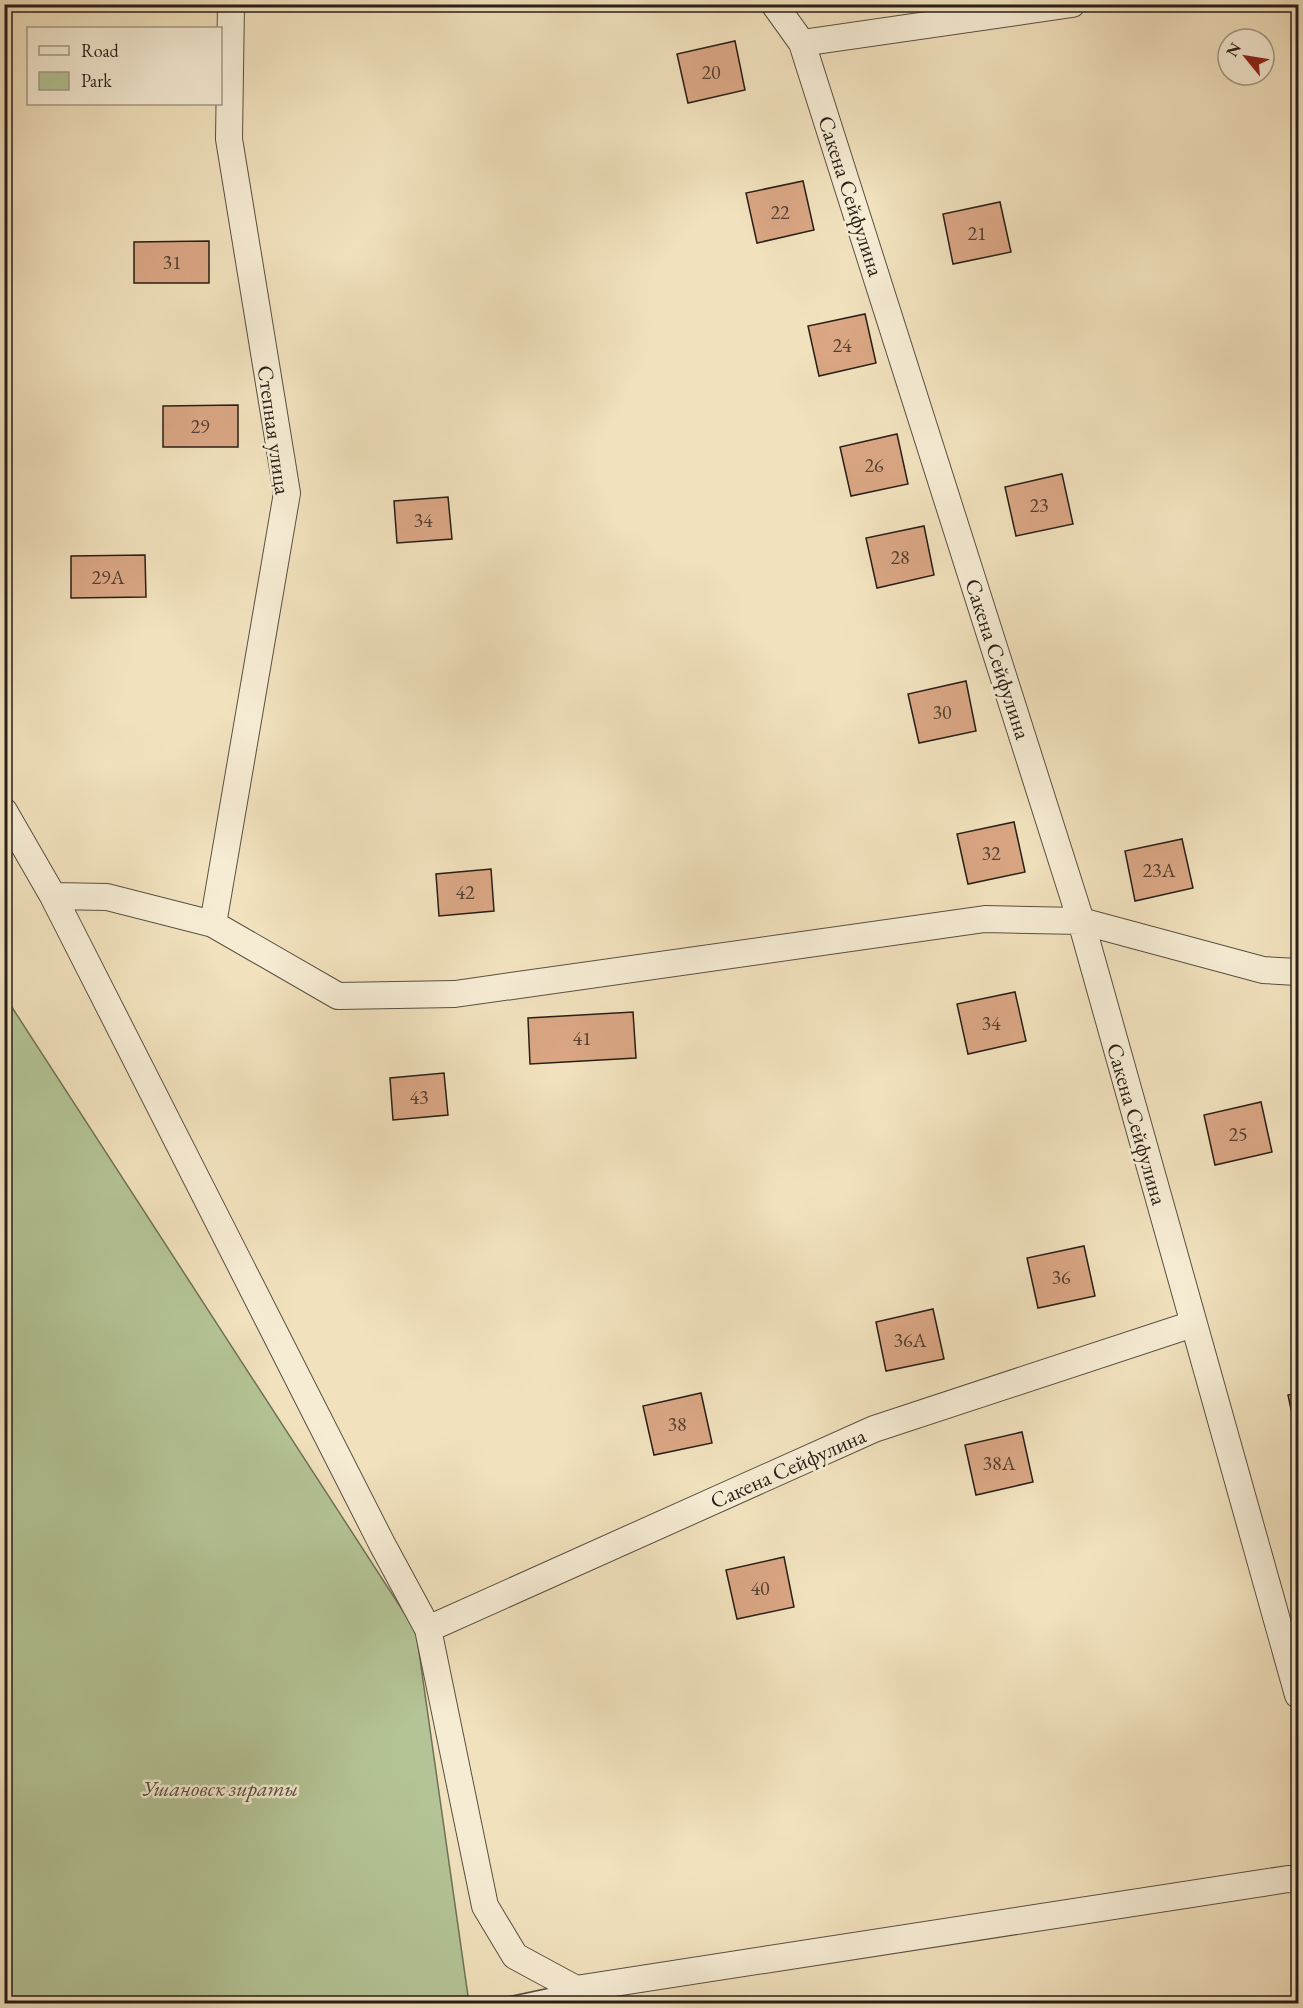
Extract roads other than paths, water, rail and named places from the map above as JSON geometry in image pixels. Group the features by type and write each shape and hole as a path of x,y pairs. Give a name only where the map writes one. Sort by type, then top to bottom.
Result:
{"street":[{"name":"Степная улица","path":"213,924 287,493 229,139 231,4"},
{"name":"Сакена Сейфулина","path":"774,4 802,43 1081,921 1299,1695"},
{"path":"802,43 1072,4"},
{"path":"4,811 53,896 428,1629 485,1906 515,1956 576,1989 1288,1879 1299,1880"},
{"path":"53,896 107,897 213,924 338,996 455,994 985,919 1081,921 1263,970 1299,972"},
{"name":"Сакена Сейфулина","path":"428,1629 874,1429 1193,1324"}],"lane":[{"path":"507,2004 576,1989"}],"park label":[{"name":"Ушановск зираты","path":"220,1788"}]}
